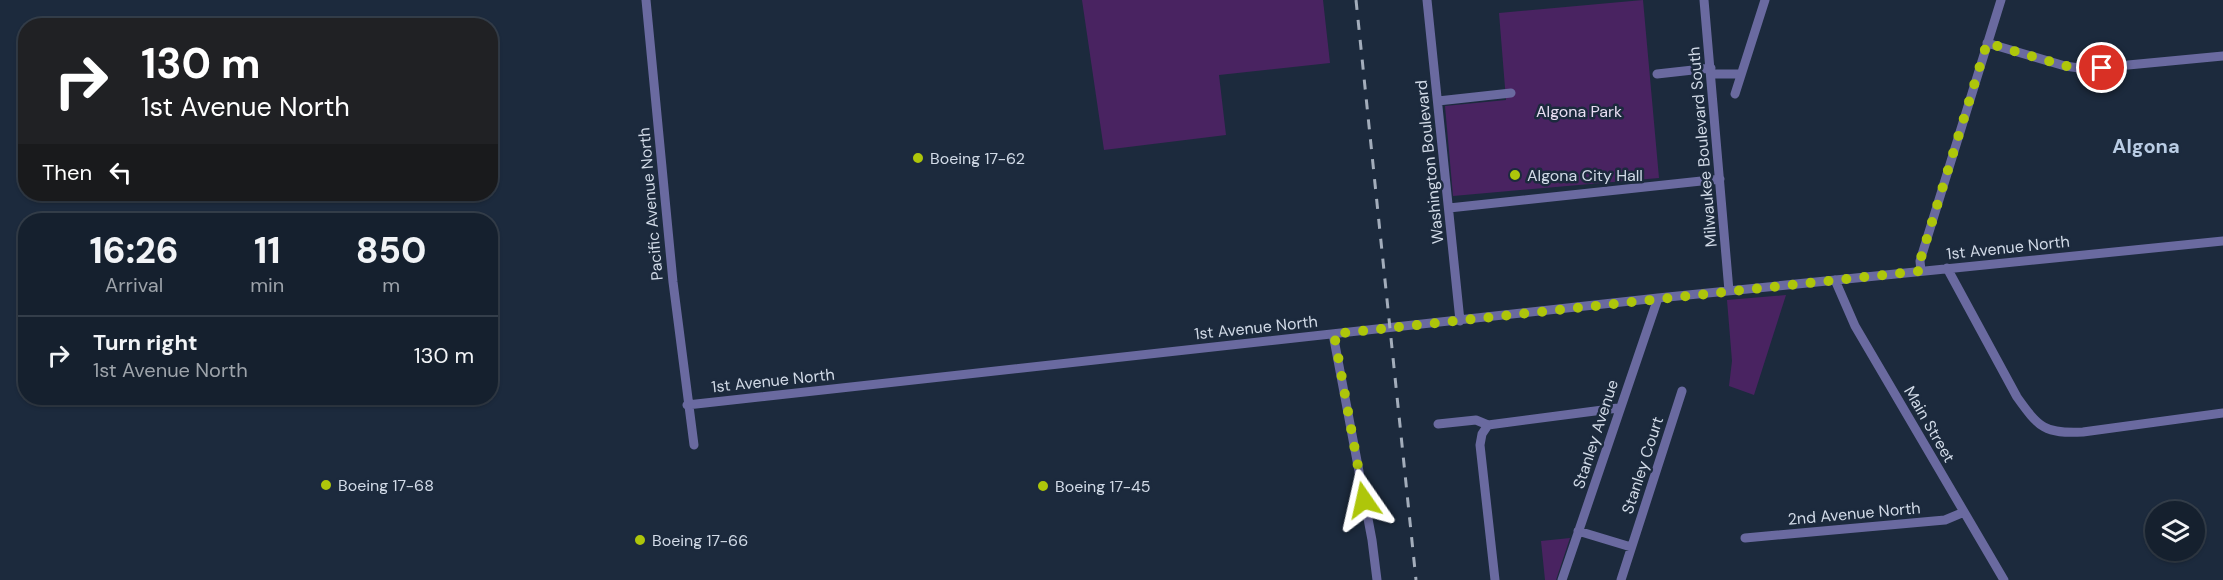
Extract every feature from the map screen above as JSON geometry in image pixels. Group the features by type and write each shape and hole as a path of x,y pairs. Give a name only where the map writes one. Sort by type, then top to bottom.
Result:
{"street":[{"name":"Pacific Avenue North","path":"646,0 687,405 694,445"},
{"name":"Washington Boulevard","path":"1427,0 1460,321"},
{"name":"Milwaukee Boulevard South","path":"1704,0 1729,291"},
{"path":"1735,94 1766,0"},
{"path":"1921,271 1920,261 2001,0"},
{"path":"1987,43 2065,66 2086,69 2223,56"},
{"path":"1657,74 1711,71 1741,74"},
{"path":"1438,101 1511,93"},
{"path":"1449,207 1720,179"},
{"name":"1st Avenue North","path":"687,405 1658,298 2223,241"},
{"path":"1947,268 2017,397 2031,417 2044,429 2061,433 2084,432 2223,413"},
{"name":"Main Street","path":"1835,280 1855,326 2004,580"},
{"name":"Stanley Avenue","path":"1562,580 1618,408 1658,298"},
{"path":"1334,334 1372,540 1377,580"},
{"name":"Stanley Court","path":"1621,580 1682,391"},
{"path":"1438,424 1476,420 1488,425 1618,408"},
{"path":"1488,425 1482,434 1480,445 1495,580"},
{"name":"2nd Avenue North","path":"1745,538 1945,520 1964,512"},
{"path":"1578,531 1631,547"}],"green space":[{"path":"1082,0 1323,0 1330,63 1219,75 1226,135 1104,150"},
{"name":"Algona Park","path":"1643,0 1659,178 1453,196 1445,106 1506,100 1499,13"},
{"path":"1786,295 1754,395 1729,386 1732,361 1727,300"},
{"path":"1570,538 1556,580 1545,580 1541,541"}],"railway":[{"path":"1356,0 1416,580"}],"place":[{"name":"Boeing 17-62","path":"918,158"},
{"name":"Algona City Hall","path":"1515,175"},
{"name":"Boeing 17-68","path":"326,485"},
{"name":"Boeing 17-45","path":"1043,486"},
{"name":"Boeing 17-66","path":"640,540"}],"district":[{"name":"Algona","path":"2146,146"}],"route":[{"path":"1364,500 1334,334 1921,271 1920,261 1987,43 2065,66 2086,69 2102,68"}]}
